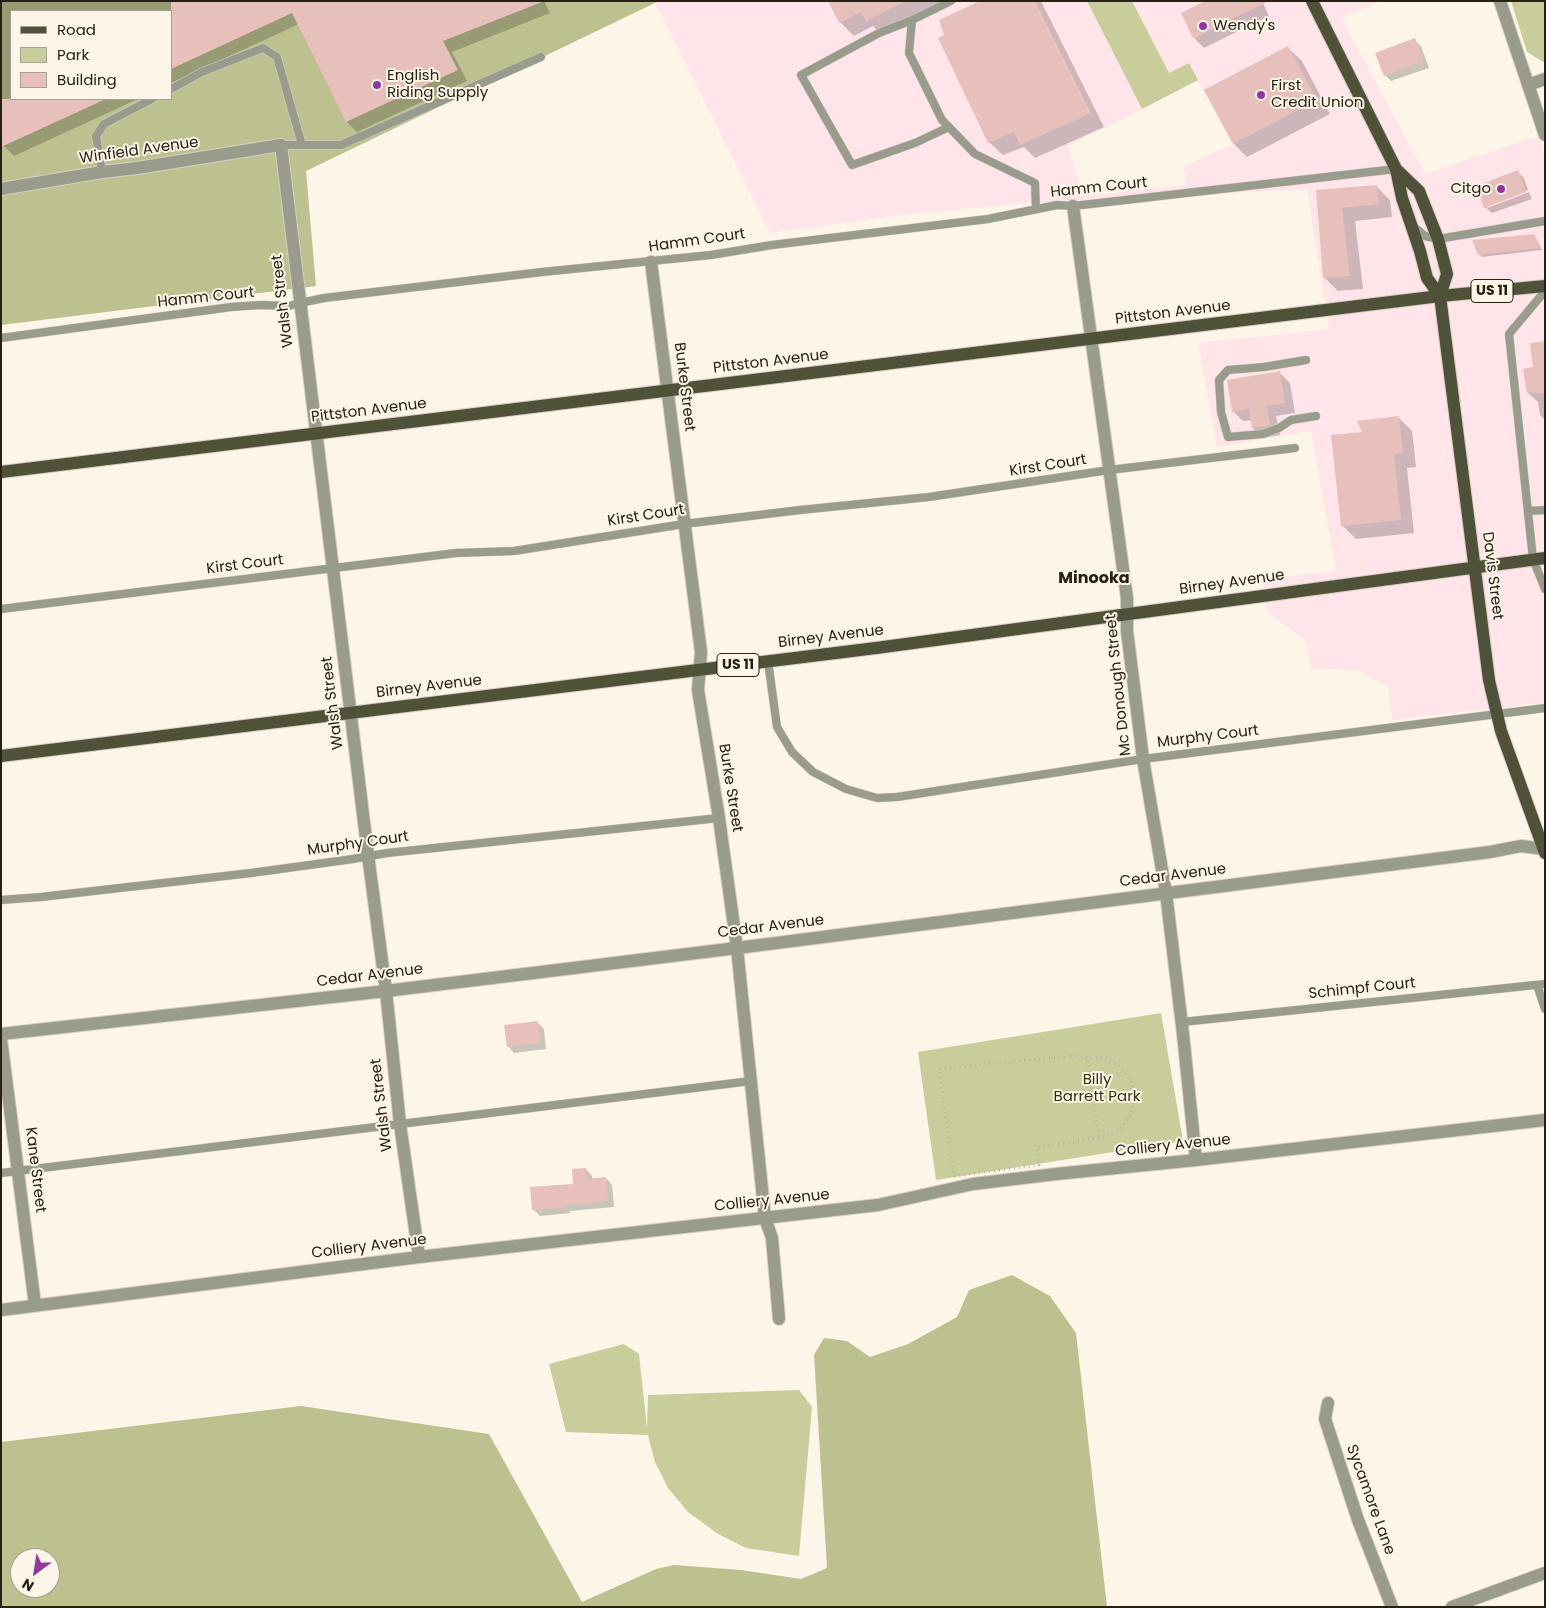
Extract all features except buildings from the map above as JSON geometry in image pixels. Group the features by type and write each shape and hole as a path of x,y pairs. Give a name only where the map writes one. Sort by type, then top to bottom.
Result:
{"main road":[{"name":"Davis Street","path":"1312,1 1396,169 1402,198 1427,278 1440,296"},
{"name":"Davis Street","path":"1396,169 1418,191 1438,239 1448,274 1440,296 1489,680 1496,714 1544,850"},
{"name":"Pittston Avenue","path":"1,472 1440,296 1545,286"},
{"name":"Birney Avenue","path":"1,756 700,670 1539,559"}],"street":[{"path":"1500,1 1545,135"},
{"path":"1528,85 1545,79"},
{"name":"Winfield Avenue","path":"1,189 281,145"},
{"name":"Walsh Street","path":"281,145 386,991 400,1124 419,1257"},
{"name":"Mc Donough Street","path":"1073,206 1127,598 1127,636 1143,759 1166,893 1196,1160"},
{"name":"Burke Street","path":"651,262 701,652 698,690 738,948 765,1218 772,1238 779,1319"},
{"name":"Cedar Avenue","path":"1,1034 386,991 738,948 1521,846 1544,850"},
{"name":"Kane Street","path":"1,1039 35,1305"},
{"name":"Colliery Avenue","path":"1,1310 419,1257 878,1205 973,1184 1545,1120"},
{"name":"Sycamore Lane","path":"1328,1403 1324,1419 1358,1520 1392,1607"},
{"path":"1452,1607 1545,1573"}],"lane":[{"path":"949,127 915,143 852,164 801,75 879,33 912,20 950,1"},
{"path":"912,20 909,53 942,120 975,154 1035,183 1036,209"},
{"path":"172,88 202,72 263,48 277,58 302,145"},
{"path":"281,145 341,145 541,57"},
{"path":"102,172 96,136 104,124 150,100"},
{"name":"Hamm Court","path":"1,338 231,307 289,306 324,298 542,272 711,255 772,244 988,218 1057,205 1073,206 1396,169"},
{"path":"1412,225 1425,236 1438,239 1545,220"},
{"path":"1545,292 1509,334 1528,511 1545,589"},
{"path":"1306,360 1264,367 1228,370 1219,380 1221,412 1228,437 1263,434 1280,428 1291,420 1316,416"},
{"name":"Kirst Court","path":"1,609 456,553 514,551 684,524 929,497 1109,470 1295,448"},
{"path":"1528,511 1545,510"},
{"name":"Murphy Court","path":"768,661 778,727 792,752 813,772 846,789 877,798 897,797 1143,759 1545,708"},
{"name":"Murphy Court","path":"1,900 251,873 368,856 719,818"},
{"path":"1541,984 1545,1009"},
{"name":"Schimpf Court","path":"1182,1022 1541,984"},
{"path":"1,1173 751,1081"}],"path":[{"path":"1087,1056 1099,1138"},
{"path":"1087,1056 1105,1058 1121,1067 1132,1083 1133,1100 1130,1115 1118,1131 1099,1138 1037,1147 1039,1165 954,1176 939,1069 1087,1056"}],"shaded area":[{"path":"662,1 1087,1 1142,108 1198,80 1196,77 1169,73 1132,1 1381,1 1342,19 1425,174 1535,137 1539,137 1545,154 1545,702 1392,720 1388,687 1358,670 1311,669 1305,640 1267,612 1262,579 1336,571 1311,431 1217,447 1198,343 1329,329 1307,189 1015,204 910,214 770,233 656,4","holes":["1198,81 1233,144 1183,167 1187,185 1083,196 1068,146"]}],"green space":[{"path":"1,1 659,1 306,171 316,286 1,325"},
{"path":"1087,1 1132,1 1169,73 1189,63 1198,80 1142,109"},
{"path":"1511,1 1545,1 1545,63 1527,52"},
{"name":"Billy Barrett Park","path":"1161,1013 1183,1141 936,1180 918,1052"},
{"path":"1012,1275 1050,1296 1076,1333 1107,1607 1,1607 1,1442 301,1406 489,1434 582,1602 656,1569 674,1565 741,1570 801,1579 827,1568 814,1355 824,1338 847,1341 870,1357 908,1344 957,1317 969,1290"},
{"path":"624,1344 639,1354 647,1428 648,1395 799,1390 812,1407 799,1556 746,1548 718,1534 688,1512 668,1488 655,1462 648,1435 566,1432 549,1364"}],"place":[{"name":"Wendy's","path":"1203,26"},
{"name":"English Riding Supply","path":"377,85"},
{"name":"First Credit Union","path":"1261,95"},
{"name":"Citgo","path":"1501,189"}],"district":[{"name":"Minooka","path":"1094,579"}]}
